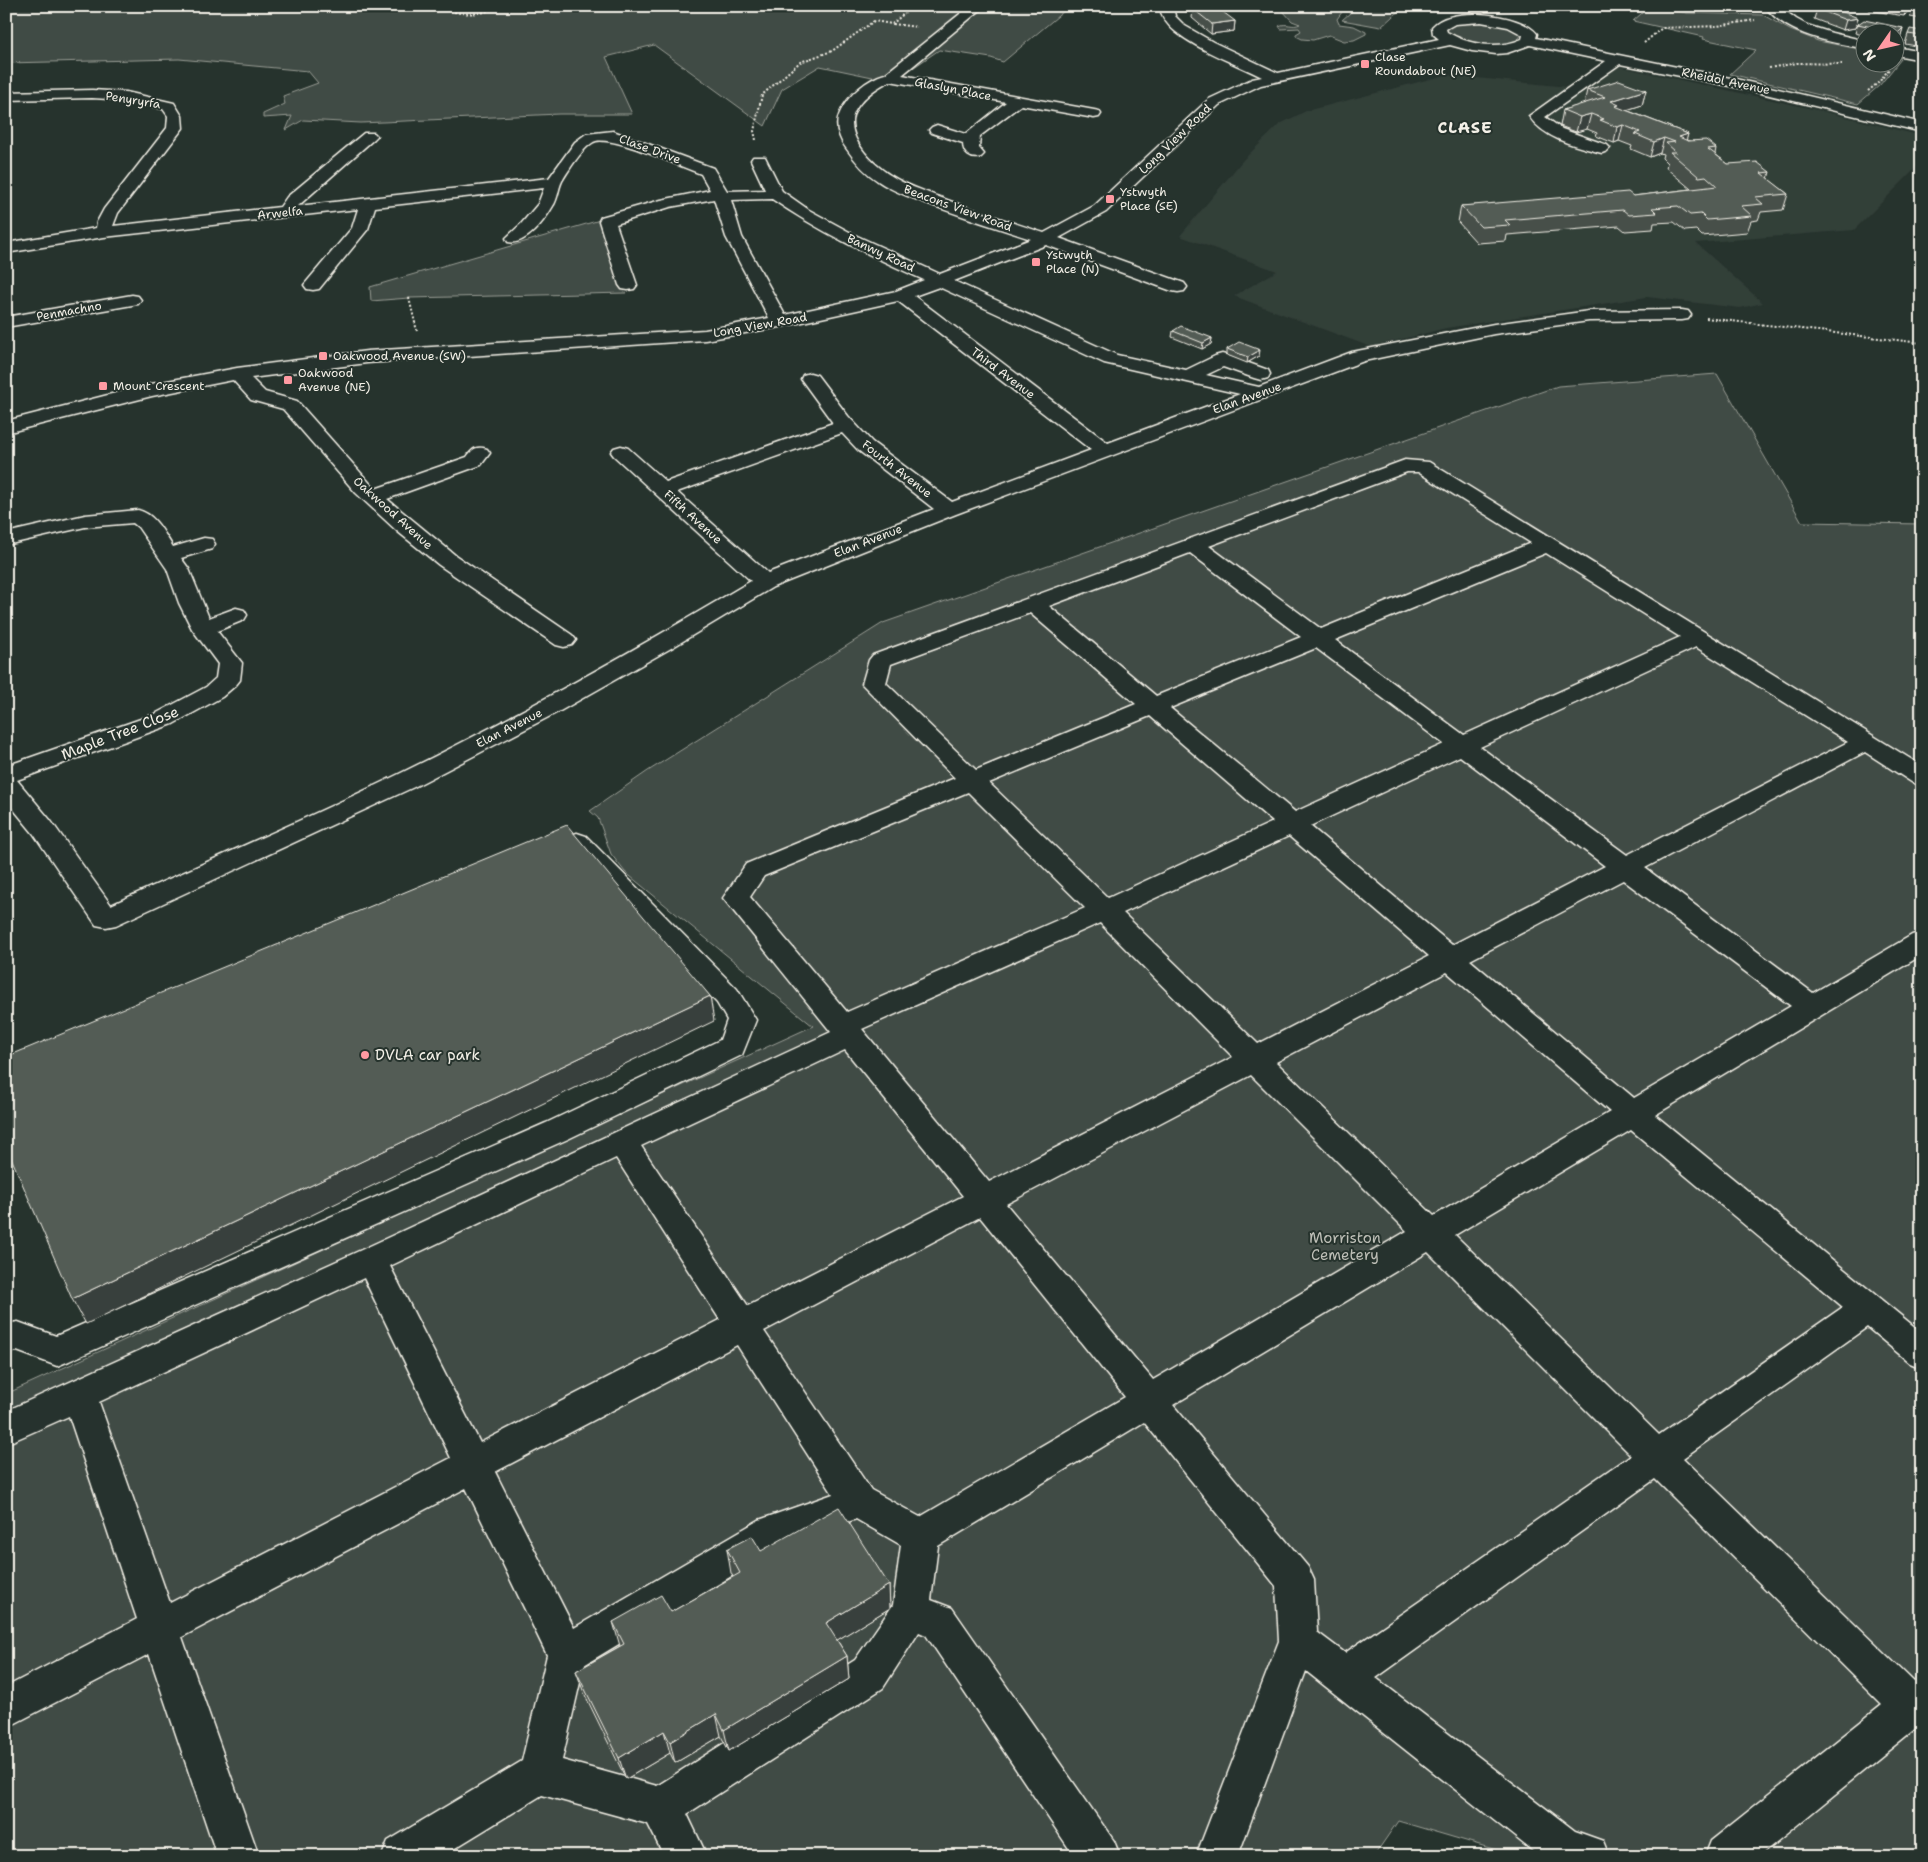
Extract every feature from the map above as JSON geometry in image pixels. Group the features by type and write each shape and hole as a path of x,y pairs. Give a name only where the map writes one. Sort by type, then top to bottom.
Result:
{"street":[{"name":"Beacons View Road","path":"979,6 890,77 882,79 856,100 845,115 846,134 860,156 880,176 911,192 1178,287"},
{"path":"1166,6 1169,17 1180,29 1208,45 1277,78"},
{"path":"1771,6 1794,24 1832,38 1856,43"},
{"path":"1499,20 1510,10"},
{"path":"1469,18 1499,20 1523,28 1530,34 1528,41 1510,48 1491,49 1470,47 1449,41 1440,34 1439,28 1452,20 1469,18"},
{"name":"Long View Road","path":"6,427 151,390 237,374 367,357 705,335 780,322 901,295 1046,239 1100,209 1214,102 1257,82 1449,41"},
{"name":"Rheidol Avenue","path":"1528,41 1749,86 1922,128"},
{"path":"1906,57 1922,56"},
{"path":"1602,148 1553,131 1540,124 1536,116 1619,58"},
{"name":"Glaslyn Place","path":"890,77 1094,114"},
{"name":"Penyryrfa","path":"6,96 92,94 126,96 169,106 175,116 175,128 110,212 104,222 104,232"},
{"name":"Glaslyn Place","path":"971,140 974,134 1016,101"},
{"path":"937,130 971,140 971,150 978,155"},
{"path":"286,212 293,200 369,136"},
{"name":"Clase Drive","path":"514,238 527,228 546,205 554,182 580,145 591,137 613,136 707,171 721,195 734,236 780,322"},
{"path":"628,285 607,221 667,203 721,195 775,194 760,160"},
{"name":"Arwelfa","path":"6,248 104,232 554,182"},
{"name":"Banwy Road","path":"775,194 803,214 849,239 1111,360 1189,376 1222,360 1261,383"},
{"path":"313,285 360,228 368,204"},
{"name":"Third Avenue","path":"901,295 1105,450"},
{"name":"Penmachno","path":"6,322 132,300"},
{"name":"Elan Avenue","path":"6,783 42,827 106,918 404,781 552,706 665,642 765,582 1105,450 1261,383 1359,356 1494,328 1589,316 1682,315"},
{"name":"Oakwood Avenue","path":"237,374 258,396 290,405 372,497 447,560 564,640"},
{"name":"Fourth Avenue","path":"810,379 845,425 865,446 949,510"},
{"path":"663,490 845,425"},
{"name":"Fifth Avenue","path":"620,452 765,582"},
{"path":"372,497 474,461 480,454"},
{"path":"1726,1856 1916,1702 1657,1456 874,684 881,660 1405,466 1422,466 1922,776"},
{"name":"Maple Tree Close","path":"6,539 85,521 138,516 146,523 174,562 190,603 203,629 230,664 228,680 214,692 164,719 6,775"},
{"path":"174,562 204,544"},
{"path":"1192,544 1812,1008"},
{"path":"1217,1856 1298,1641 1295,1580 736,898 755,870 1548,544"},
{"path":"1033,604 1633,1114 1922,1353"},
{"path":"203,629 236,615"},
{"path":"6,1428 622,1142 846,1030 1698,637"},
{"path":"6,1708 472,1464 1866,742"},
{"path":"6,1338 18,1336 57,1351 557,1131 732,1047 742,1020 727,996 578,842 558,836 550,837"},
{"path":"922,1536 1922,942"},
{"path":"622,1142 858,1502 922,1536"},
{"path":"371,1260 567,1654 539,1774 403,1856"},
{"path":"1344,1677 1868,1308"},
{"path":"79,1394 238,1856"},
{"path":"567,1654 772,1532 858,1502"},
{"path":"539,1774 661,1807 869,1674 911,1611 922,1536"},
{"path":"911,1611 939,1621 1099,1856"},
{"path":"1298,1641 1564,1849 1588,1856"},
{"path":"661,1807 686,1856"}],"path":[{"path":"435,6 470,16 489,12 499,6"},
{"path":"760,160 754,131 762,95 800,62 832,51 874,21 892,24 913,6"},
{"path":"1666,29 1717,26 1782,16"},
{"path":"1763,70 1790,63 1849,64"},
{"path":"1863,95 1878,82 1884,72"},
{"path":"409,298 423,353"},
{"path":"1682,315 1922,343"}],"shaded area":[{"path":"1603,63 1822,111 1922,136 1922,162 1854,230 1696,243 1763,303 1740,308 1647,297 1446,328 1371,347 1234,296 1277,271 1180,236 1243,160 1280,124 1306,111 1446,75 1568,87"}],"green space":[{"path":"6,6 1070,6 1003,62 991,58 939,50 904,74 882,79 820,66 782,89 765,126 654,45 606,57 632,114 559,114 361,123 303,120 286,130 292,116 263,118 263,114 285,104 283,96 318,83 308,71 179,59 6,63"},
{"path":"1305,6 1336,6 1342,12 1337,19 1339,24 1354,26 1366,32 1366,34 1354,40 1344,41 1329,35 1313,40 1302,39 1296,36 1301,31 1299,28 1281,29 1279,26 1282,25 1300,24 1292,21 1283,11"},
{"path":"1358,6 1404,6 1381,27 1342,20"},
{"path":"1650,6 1687,13 1763,15 1790,30 1818,41 1856,48 1856,72 1890,72 1880,85 1858,104 1730,74 1756,50 1633,21"},
{"path":"1468,21 1504,24 1517,30 1521,35 1512,43 1481,45 1468,43 1446,32 1447,28 1451,25"},
{"path":"600,220 626,293 409,298 371,301 370,287"},
{"name":"Morriston Cemetery","path":"1717,374 1802,522 1922,524 1922,1856 1517,1856 1398,1821 1374,1856 6,1856 6,1394 813,1026 625,872 611,854 598,818 590,811 648,771 883,623 1558,386"}],"building":[{"path":"1215,6 1235,21 1212,24 1193,9"},
{"path":"1828,6 1858,18 1846,20 1817,9"},
{"path":"1922,6 1922,9 1913,7"},
{"path":"1910,29 1922,31 1922,36 1908,34"},
{"path":"1619,80 1646,90 1611,101 1619,105 1615,106 1688,134 1679,137 1688,141 1706,140 1716,148 1708,149 1728,164 1757,162 1770,172 1761,173 1788,194 1755,197 1763,204 1741,206 1752,216 1707,220 1701,214 1690,215 1678,206 1652,208 1657,213 1629,215 1623,210 1505,220 1510,225 1481,227 1461,206 1628,192 1633,196 1717,186 1706,176 1699,177 1670,152 1676,152 1666,143 1675,142 1664,138 1654,142 1635,134 1640,132 1623,125 1617,127 1591,114 1580,117 1563,110 1605,97 1587,90"},
{"path":"1181,326 1212,338 1203,343 1173,331"},
{"path":"1239,342 1260,350 1248,357 1227,349"},
{"name":"DVLA car park","path":"567,825 710,996 72,1299 6,1146 6,1057"},
{"path":"839,1507 889,1585 826,1623 847,1656 724,1730 716,1714 670,1742 664,1731 619,1758 576,1671 624,1644 613,1622 661,1595 671,1612 740,1573 727,1549 752,1536 761,1551"}],"place":[{"name":"Clase Roundabout (NE)","path":"1365,64"},
{"name":"Ystwyth Place (SE)","path":"1110,199"},
{"name":"Ystwyth Place (N)","path":"1036,262"},
{"name":"Oakwood Avenue (SW)","path":"323,356"},
{"name":"Oakwood Avenue (NE)","path":"288,380"},
{"name":"Mount Crescent","path":"103,386"},
{"name":"DVLA car park","path":"365,1055"}],"district":[{"name":"CLASE","path":"1465,127"}]}
